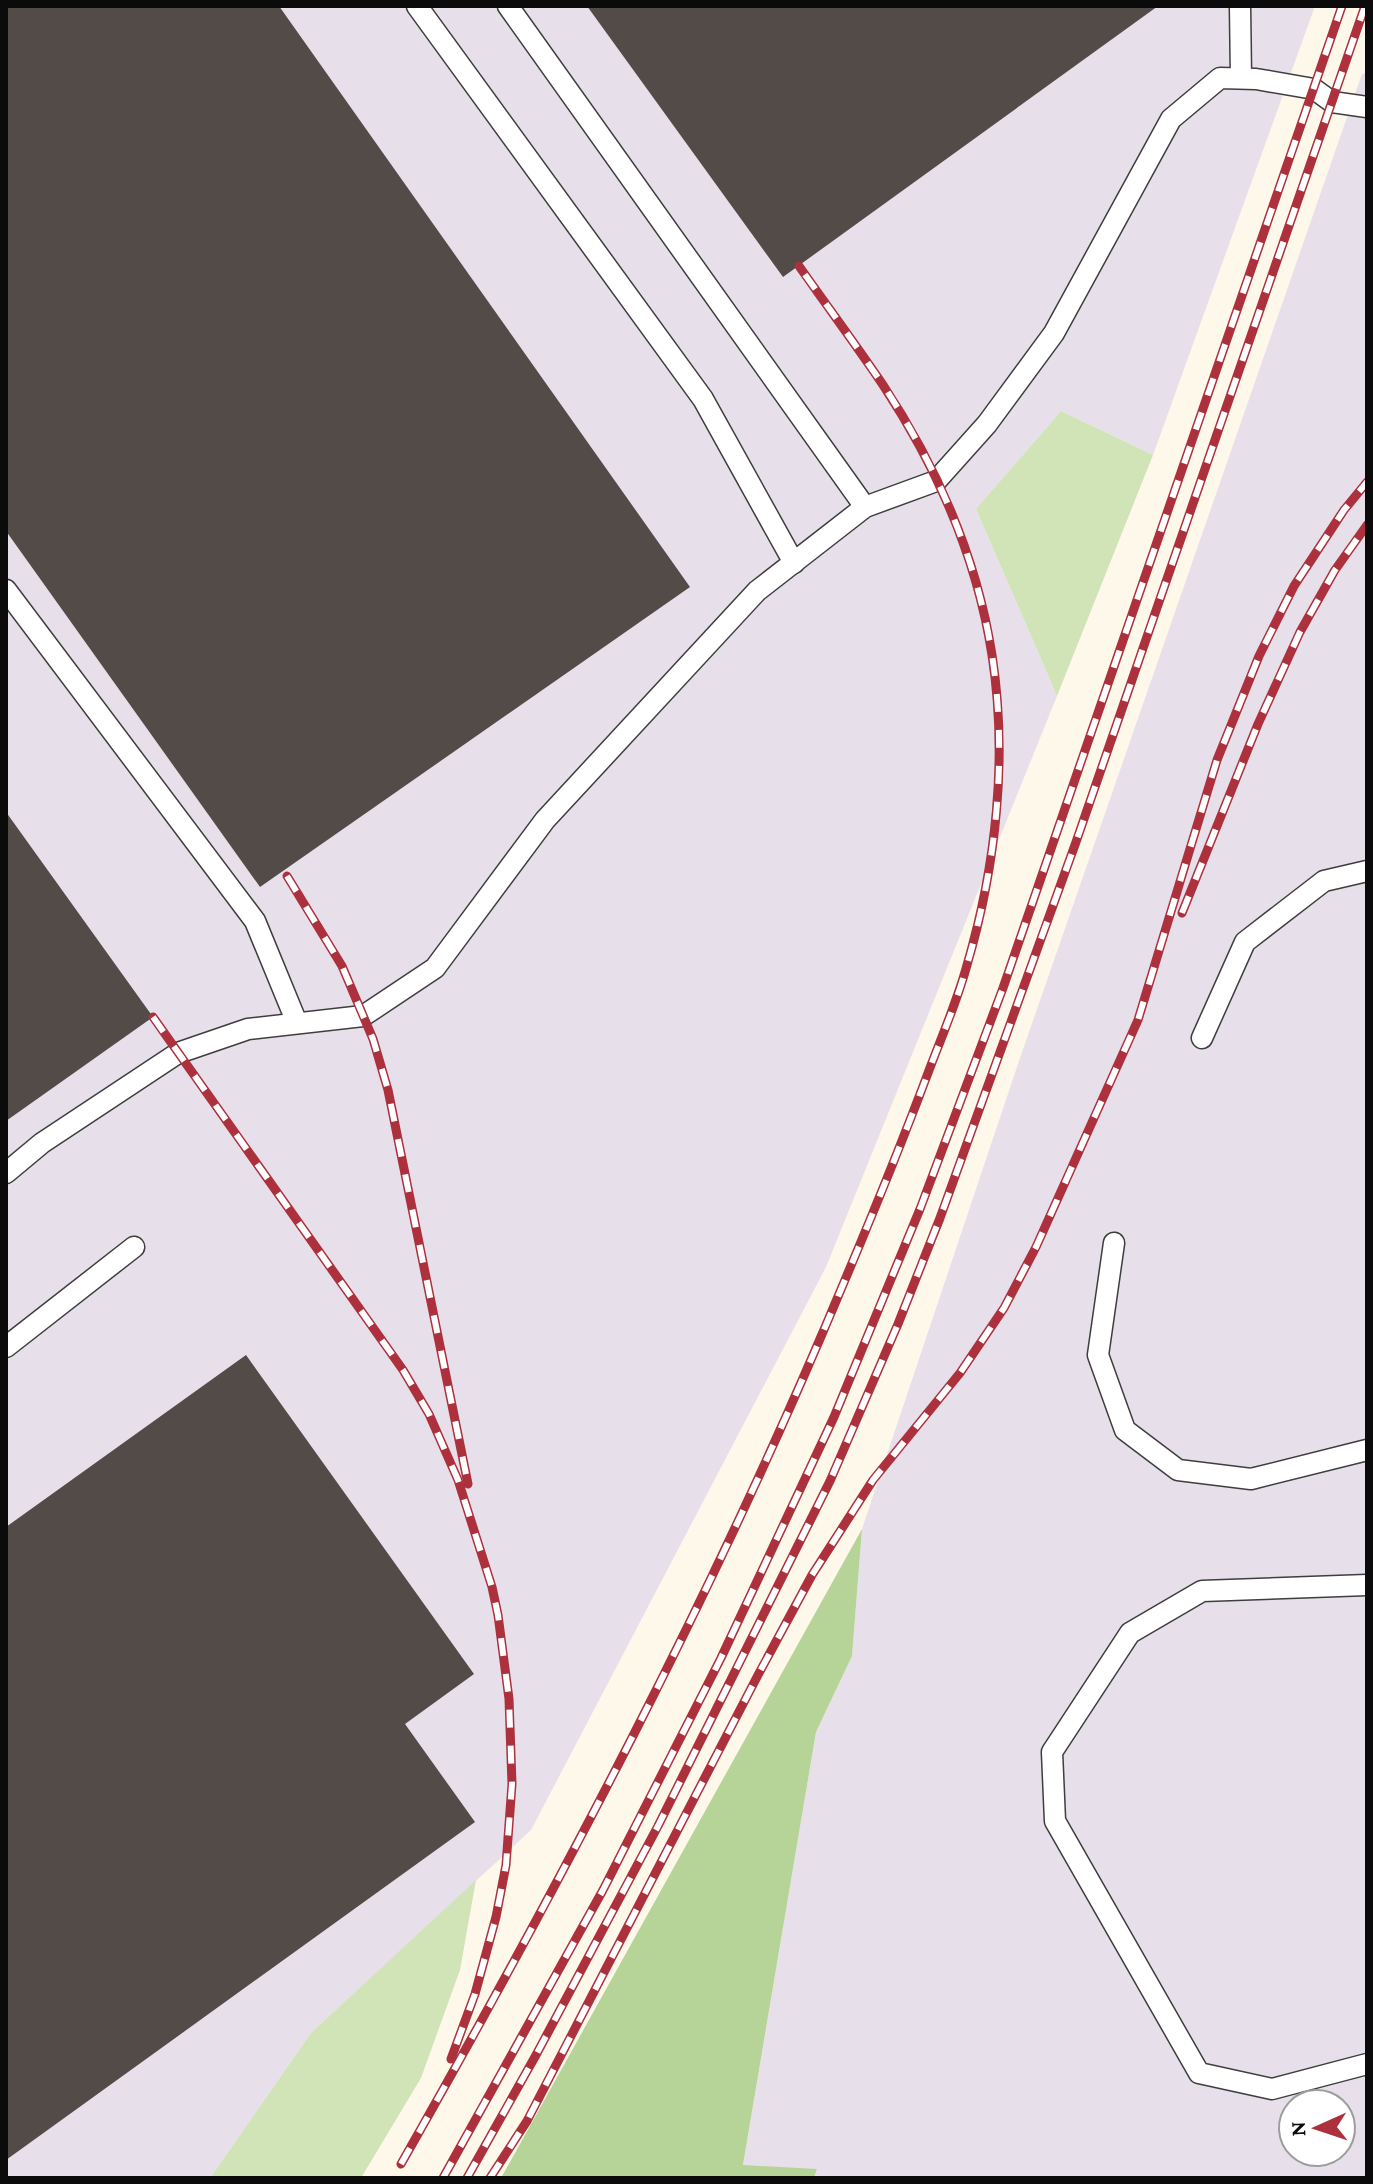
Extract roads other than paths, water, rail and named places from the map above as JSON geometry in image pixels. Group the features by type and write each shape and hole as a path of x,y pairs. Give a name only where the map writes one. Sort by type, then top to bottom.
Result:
{"lane":[{"path":"417,6 703,399 794,563"},
{"path":"508,6 865,507"},
{"path":"1240,6 1241,78"},
{"path":"6,1173 42,1143 178,1053 248,1029 363,1016 435,968 545,820 757,591 865,507 936,481 987,424 1054,333 1171,119 1220,78 1256,79 1314,89 1332,102 1367,107"},
{"path":"6,590 255,921 297,1023"},
{"path":"1202,1038 1245,942 1324,881 1367,871"},
{"path":"1114,1243 1098,1355 1125,1430 1178,1470 1251,1479 1367,1450"},
{"path":"6,1347 134,1247"},
{"path":"1367,1585 1202,1591 1130,1633 1052,1752 1055,1821 1199,2073 1272,2089 1367,2064"}],"railway":[{"path":"443,2178 603,1890 721,1658 834,1417 920,1209 1003,988 1342,6"},
{"path":"467,2178 658,1826 830,1481 898,1324 940,1218 1076,842 1365,6"},
{"path":"401,2164 579,1841 690,1622 794,1400 959,993 985,889 996,812 999,733 992,655 976,583 952,514 921,448 883,385 799,266"},
{"path":"490,2178 527,2121 812,1575 873,1480 960,1373 1004,1308 1036,1247 1138,1020 1217,760 1259,656 1294,586 1344,510 1367,482"},
{"path":"1182,913 1258,724 1300,632 1335,570 1367,525"},
{"path":"287,876 342,966 373,1039 388,1090 468,1484"},
{"path":"153,1017 403,1370 429,1414 458,1480 492,1587 509,1699 512,1784 506,1865 496,1917 475,1994 451,2059"}]}
